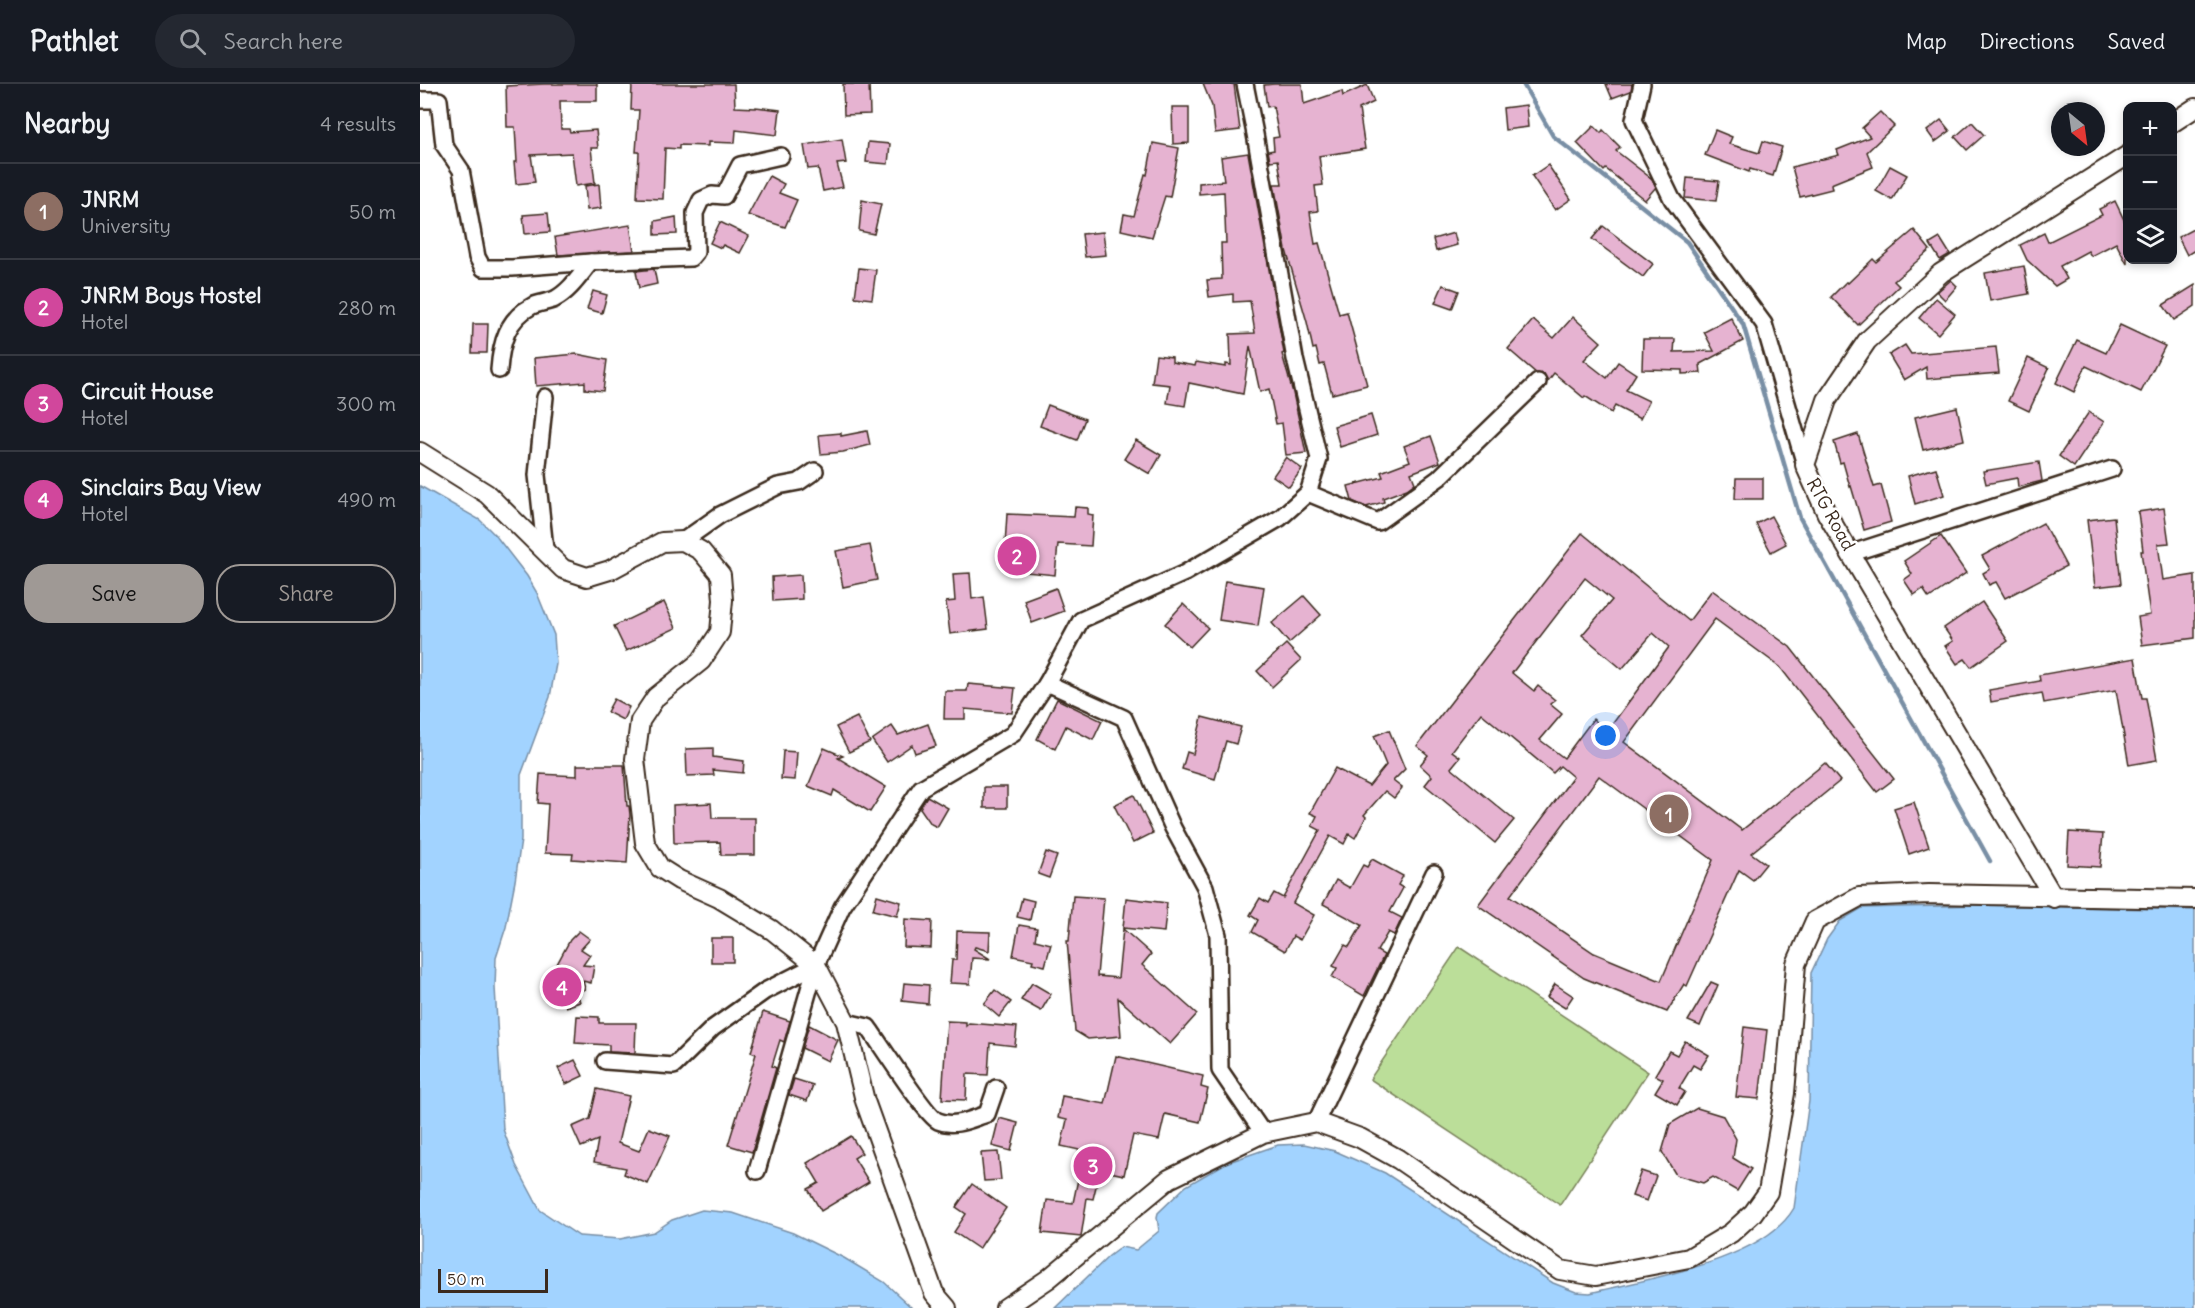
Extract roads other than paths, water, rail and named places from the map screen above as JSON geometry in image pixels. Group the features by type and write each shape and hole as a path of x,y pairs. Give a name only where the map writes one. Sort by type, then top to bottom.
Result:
{"main road":[{"path":"2177,120 2195,108"},
{"name":"RTG Road","path":"2054,898 1827,514 1805,465 1827,400 1867,341 1941,273 2125,156"},
{"path":"420,452 488,494 564,569 587,577 610,570 662,542 683,541 701,551 721,574 723,600 720,632 701,661 656,697 640,721 635,759 645,843 660,868 679,880 719,898 772,930 816,965 846,1022 865,1101 934,1293 947,1308"},
{"path":"1005,1308 1048,1280 1169,1179 1263,1133 1316,1122 1360,1138 1398,1159 1560,1270 1596,1276 1689,1258 1731,1233 1753,1213 1768,1192 1785,1093 1796,964 1815,921 1859,897 1929,894 2195,899"}],"street":[{"path":"757,1171 816,965 842,908 921,788 1013,734 1047,682 1081,620 1185,573 1280,518 1308,493 1319,459 1295,359 1256,134 1245,84"},
{"path":"1642,84 1634,120 1672,199 1764,324 1805,465"},
{"path":"420,100 439,100 444,145 461,170 477,258 483,268 692,258 696,252 695,213 701,200 712,195 724,196 740,165 781,156"},
{"path":"499,370 504,335 517,317 533,306 554,299 567,290 591,262"},
{"path":"1308,493 1378,522 1439,478 1538,382"},
{"path":"544,549 537,475 545,397"},
{"path":"1852,553 2112,468"},
{"path":"683,541 720,515 778,486 799,482 815,471"},
{"path":"1047,682 1124,718 1173,828 1205,887 1218,935 1220,1070 1263,1133"},
{"path":"1316,1122 1434,873"},
{"path":"605,1061 674,1066 713,1028 765,991 816,965"},
{"path":"846,1022 868,1027 924,1107 936,1120 954,1124 987,1114 996,1088"}],"water":[{"path":"420,486 480,520 496,536 527,576 537,593 554,635 556,664 550,697 521,775 521,840 506,927 496,958 495,987 503,1129 516,1165 540,1210 579,1236 620,1239 654,1232 672,1220 702,1210 733,1213 793,1233 844,1258 884,1282 912,1308 420,1308"},
{"path":"1980,905 2195,910 2195,1308 1055,1308 1121,1247 1136,1250 1159,1231 1158,1213 1186,1186 1226,1163 1278,1145 1304,1144 1335,1151 1385,1173 1553,1283 1576,1292 1590,1293 1671,1274 1731,1254 1757,1242 1779,1226 1794,1208 1809,1101 1811,973 1827,939 1840,921 1862,908"}],"waterway":[{"path":"1523,84 1553,136 1687,242 1743,324 1800,518 1990,861"}],"place":[{"name":"JNRM Boys Hostel","path":"1017,556"},
{"name":"JNRM","path":"1669,814"},
{"name":"Sinclairs Bay View","path":"562,987"},
{"name":"Circuit House","path":"1093,1166"}]}
